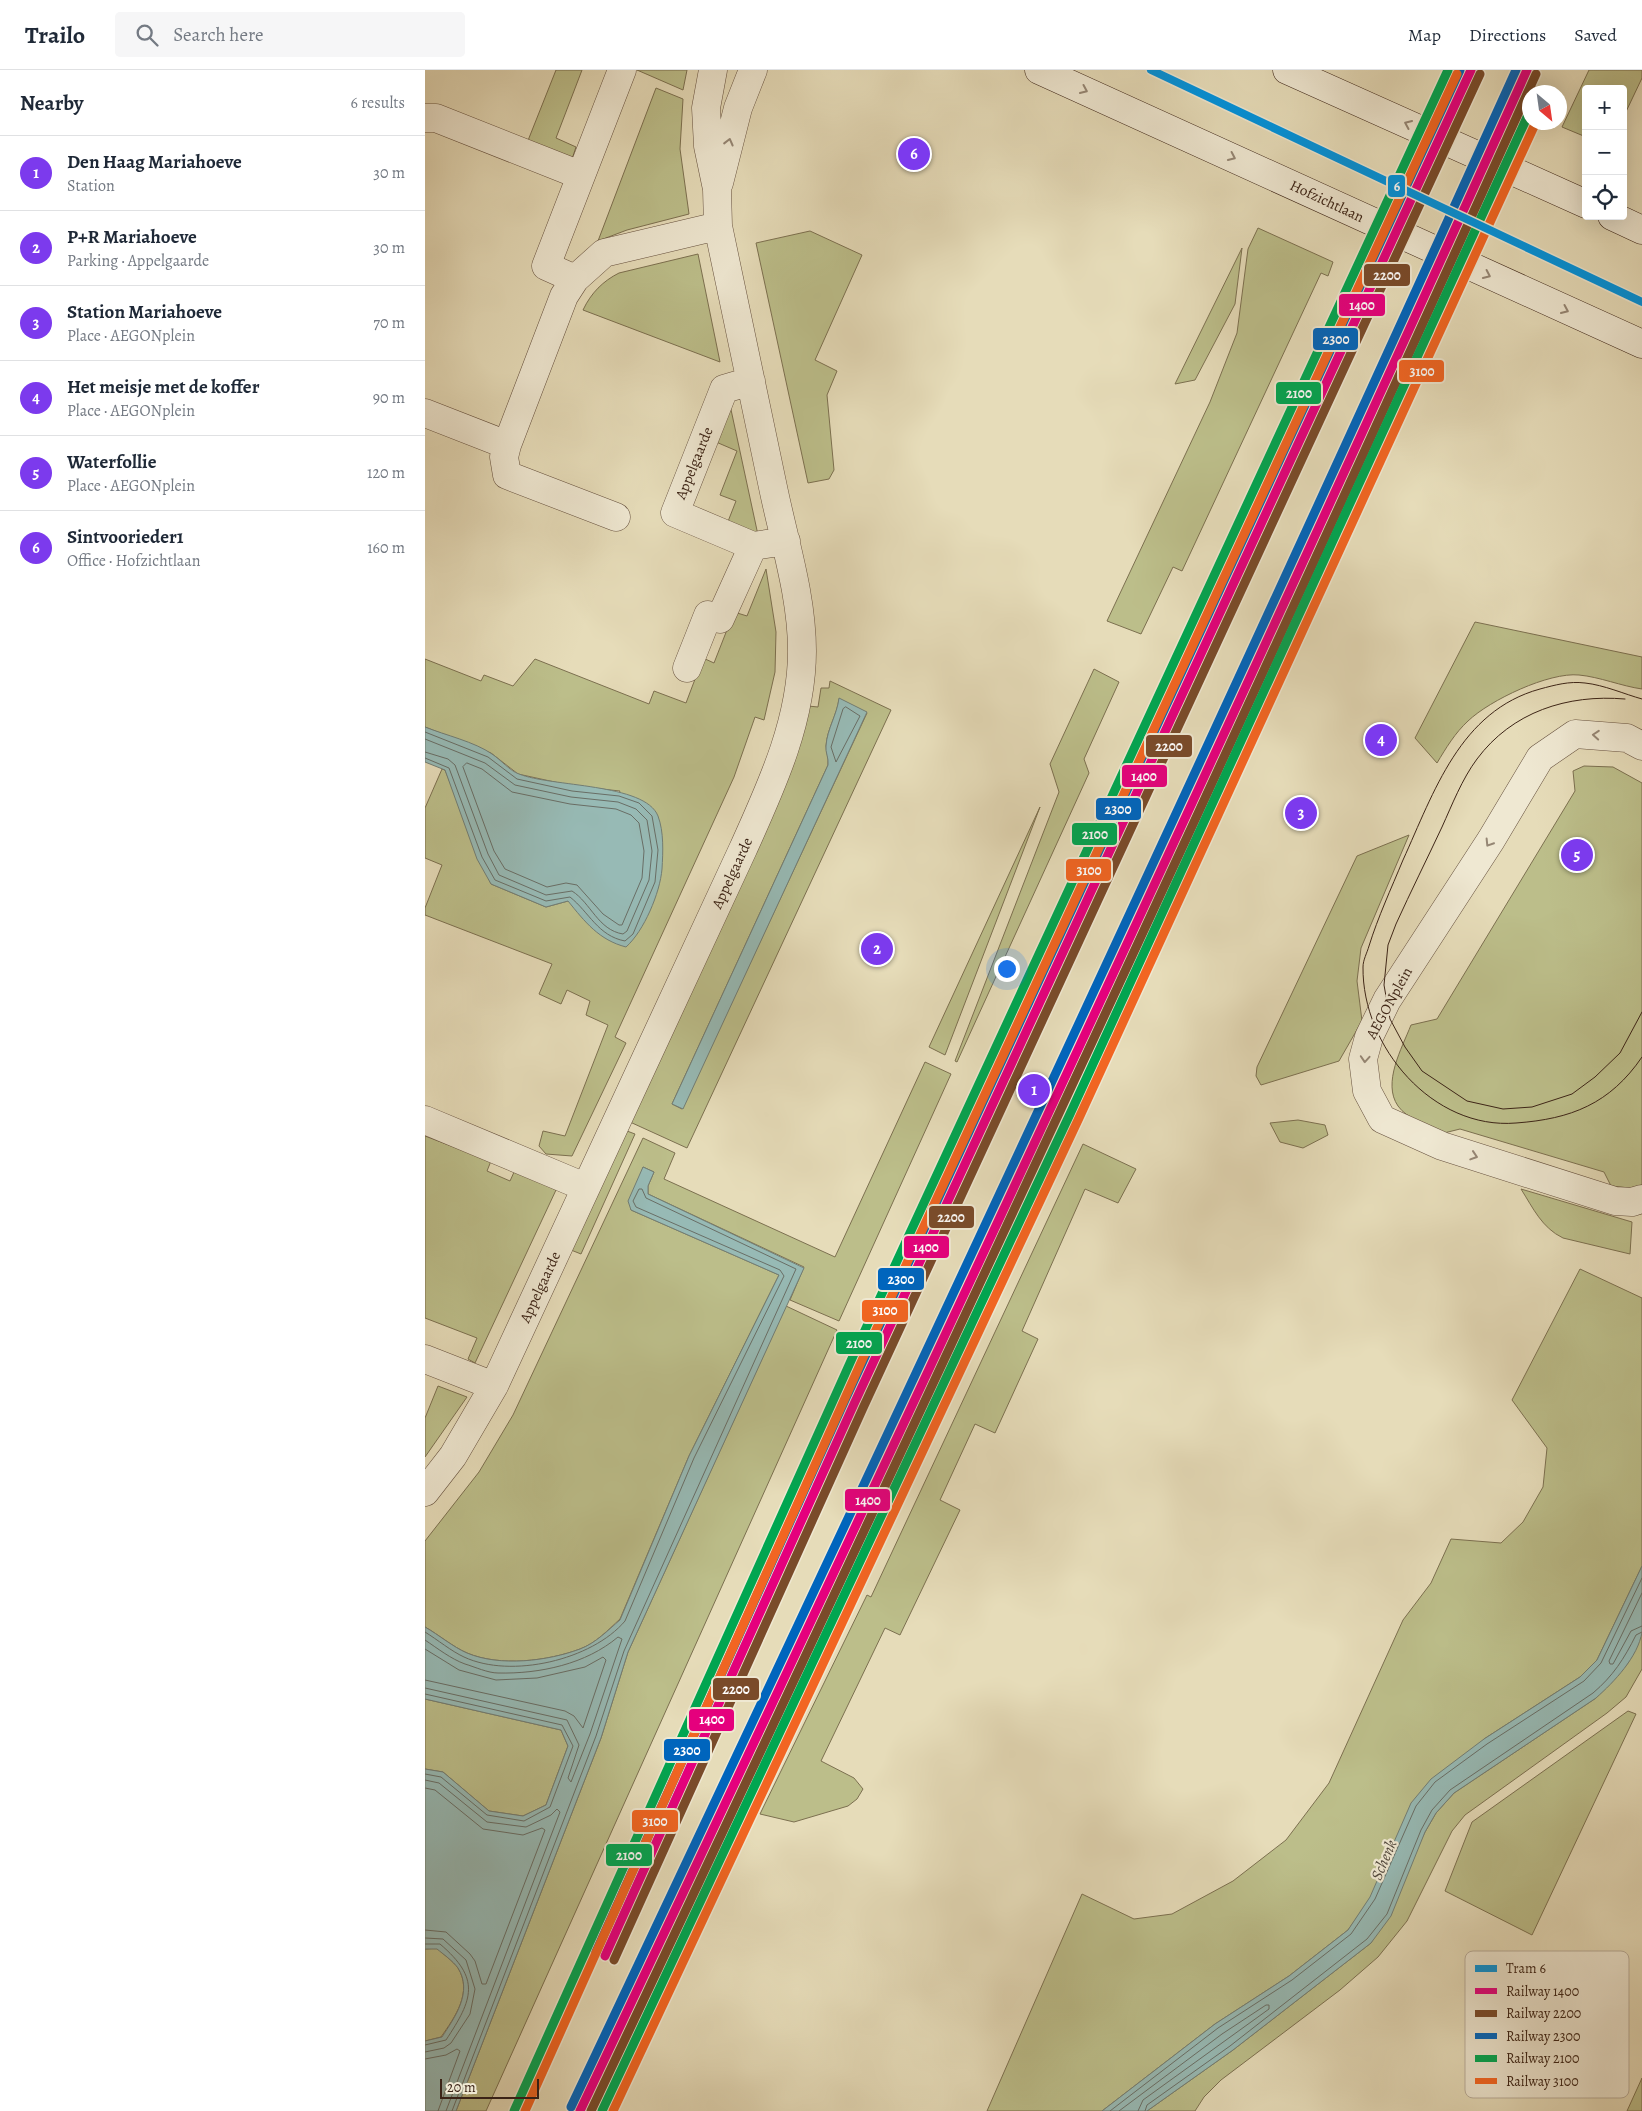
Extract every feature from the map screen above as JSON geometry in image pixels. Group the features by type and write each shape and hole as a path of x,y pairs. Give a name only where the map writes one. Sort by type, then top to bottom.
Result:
{"street":[{"path":"575,279 546,266 622,70"},
{"name":"Appelgaarde","path":"425,1492 453,1456 494,1386 773,781 794,715 802,652 799,610 786,541 718,226 717,189 708,146 706,108 713,70"},
{"name":"Appelgaarde","path":"717,189 738,108 753,70"},
{"name":"Hofzichtlaan","path":"1039,70 1642,344"},
{"path":"1287,70 1582,202"},
{"path":"425,118 436,118 580,176"},
{"path":"1621,220 1642,230"},
{"path":"616,517 507,475 504,457 507,444 564,296 575,279 604,253 718,226"},
{"name":"Appelgaarde","path":"751,382 724,388 675,513 753,546"},
{"path":"425,413 507,444"},
{"path":"687,668 708,615 720,619 753,546 786,541"},
{"name":"AEGONplein","path":"1642,746 1627,738 1575,734 1540,758 1491,840 1387,1000 1369,1036 1363,1059 1367,1091 1382,1119 1442,1146 1615,1201 1632,1202 1642,1199"},
{"path":"425,1120 585,1187"},
{"path":"425,1359 494,1386"}],"green space":[{"path":"556,70 582,70 556,138 576,147 572,159 527,143"},
{"path":"637,70 687,70 683,90"},
{"path":"1589,70 1642,70 1642,78 1627,110 1627,85 1582,85 1582,135 1567,129 1567,116"},
{"path":"656,88 683,99 680,149 689,214 627,230 598,241"},
{"path":"1258,228 1333,262 1328,276 1321,273 1182,571 1173,567 1141,634 1107,621 1210,402 1237,333 1248,249"},
{"path":"810,231 862,255 815,360 837,371 827,395 834,470 829,479 808,483 756,243"},
{"path":"1242,248 1235,304 1195,380 1175,384"},
{"path":"698,254 720,362 583,310 598,288 619,273"},
{"path":"730,405 758,535 727,524 736,501 720,495 737,451 716,442"},
{"path":"766,569 776,632 775,672 764,720 755,717 734,777 615,1037 626,1043 572,1156 546,1154 539,1146 543,1131 565,1136 608,1025 586,1015 590,1001 567,990 561,1004 539,994 552,964 425,915 425,908 442,865 425,858 425,808 442,769 445,770 491,884 546,907 568,901 620,791 573,786 518,774 491,753 425,727 425,659 481,681 484,675 513,686 535,659 649,704 654,691 686,703 703,658 714,663 734,612 747,616"},
{"path":"1475,622 1642,657 1642,689 1579,675 1567,675 1536,683 1505,696 1468,721 1447,746 1437,763 1415,738"},
{"path":"1094,669 1119,682 1084,759 1089,773 957,1062 955,1061 1059,792 1050,764"},
{"path":"830,681 891,710 687,1148 630,1122 808,706 818,707 821,688 829,688","holes":["839,699 867,713 682,1109 672,1104 828,765 826,746"]},
{"path":"1584,766 1613,767 1642,783 1642,1185 1630,1188 1611,1186 1604,1172 1460,1129 1444,1133 1419,1122 1402,1111 1394,1097 1392,1087 1395,1066 1411,1025 1437,1019 1575,791 1573,771"},
{"path":"1040,807 945,1055 929,1047"},
{"path":"1409,835 1361,948 1357,981 1362,1021 1339,1061 1261,1085 1256,1076 1257,1067 1357,856"},
{"path":"925,1062 951,1074 839,1321 790,1300 804,1267 648,1194 648,1186 654,1172 643,1167 631,1210 779,1275 689,1456 620,1619 597,1640 580,1649 553,1657 524,1661 494,1660 467,1653 425,1627 425,1541 479,1472 513,1415 643,1138 675,1153 664,1179 835,1257"},
{"path":"1298,1120 1325,1125 1328,1135 1303,1148 1280,1142 1270,1123"},
{"path":"627,1131 635,1134 581,1254 571,1250"},
{"path":"425,1136 491,1161 487,1171 510,1181 515,1170 556,1190 475,1363 468,1359 477,1338 425,1318"},
{"path":"1083,1144 1136,1169 1118,1203 1085,1189 1022,1331 1038,1339 995,1433 975,1424 940,1500 960,1510 900,1635 885,1628 821,1761 854,1778 863,1789 857,1799 848,1806 794,1822 760,1814 867,1595 871,1597"},
{"path":"1521,1189 1632,1222 1630,1254 1563,1238 1556,1234 1539,1217"},
{"path":"1580,1269 1642,1298 1642,1566 1597,1660 1580,1677 1484,1739 1348,1930 1289,1976 1215,2024 1102,2111 987,2111 1082,1894 1134,1919 1172,1914 1233,1881 1286,1840 1329,1783 1403,1620 1431,1583 1451,1539 1501,1543 1523,1522 1543,1487 1547,1448 1512,1400"},
{"path":"786,1306 837,1330 486,2111 456,2111 601,1738 628,1652"},
{"path":"438,1386 467,1397 425,1457 425,1418"},
{"path":"1642,1633 1642,1669 1626,1697 1607,1713 1465,1815 1452,1831 1407,1921 1378,1957 1340,1990 1221,2080 1204,2097 1195,2111 1147,2111 1233,2050 1371,1943 1436,1813 1454,1793 1596,1698 1628,1663"},
{"path":"425,1699 561,1730 568,1746 546,1805 523,1816 489,1811 443,1772 425,1769"},
{"path":"1628,1711 1636,1714 1532,1935 1445,1891 1472,1822"},
{"path":"437,1948 458,1968 464,1986 463,1995 452,2021 441,2037 425,2041 425,1949"},
{"path":"1642,2078 1642,2111 1627,2111"}],"water":[{"path":"839,698 867,712 683,1109 672,1104 828,765 827,740"},
{"path":"425,727 469,742 485,750 519,774 617,792 635,797 650,805 658,816 662,835 661,879 645,922 626,947 600,935 568,901 546,907 491,884 477,859 445,770 425,762"},
{"path":"643,1167 654,1172 648,1186 648,1194 804,1268 628,1652 601,1738 456,2111 425,2111 425,2041 442,2037 461,2004 464,1986 458,1968 453,1963 437,1949 425,1949 425,1769 443,1772 489,1811 523,1816 546,1805 568,1746 561,1730 425,1699 425,1627 467,1653 494,1660 524,1661 553,1657 580,1649 597,1640 620,1620 689,1456 779,1275 631,1210 628,1201"},
{"path":"1642,1566 1642,1632 1636,1651 1630,1660 1596,1698 1454,1793 1436,1813 1425,1832 1391,1916 1371,1943 1233,2050 1147,2111 1102,2111 1215,2024 1289,1976 1348,1930 1370,1897 1411,1803 1431,1779 1484,1739 1580,1677 1597,1660"}],"tram line":[{"name":"6","path":"1151,70 1642,302"},
{"path":"1642,699 1592,684 1568,683 1540,689 1512,700 1489,715 1453,757 1439,782 1376,924 1363,967 1366,997 1375,1026 1389,1053 1408,1078 1431,1098 1457,1113 1486,1122 1516,1123 1554,1118 1572,1113 1588,1106 1617,1087 1642,1057"},
{"path":"1625,699 1603,698 1582,700 1562,703 1542,710 1524,718 1507,729 1477,759 1458,792 1396,924 1388,945 1384,985 1390,1019 1405,1047 1422,1071 1467,1101 1503,1109 1532,1107 1572,1094 1595,1077 1620,1053 1642,1012"}],"rail line":[{"name":"2100","path":"514,2111 854,1354 1448,70"},
{"name":"2300","path":"596,1952 845,1400 1460,70"},
{"name":"1400","path":"605,1956 854,1404 1471,70"},
{"name":"2300","path":"571,2107 1048,1090 1516,70"},
{"name":"1400","path":"580,2111 1058,1093 1294,582 1527,70"},
{"name":"3100","path":"525,2111 863,1358 1457,74"},
{"name":"2200","path":"614,1960 863,1408 1480,74"},
{"name":"2200","path":"591,2111 1068,1094 1536,74"},
{"name":"2100","path":"602,2111 1070,1114 1522,128"},
{"name":"3100","path":"613,2111 1079,1118 1532,130"}],"place":[{"name":"Sintvoorieder1","path":"914,154"},
{"name":"Het meisje met de koffer","path":"1381,740"},
{"name":"Station Mariahoeve","path":"1301,813"},
{"name":"Waterfollie","path":"1577,855"},
{"name":"P+R Mariahoeve","path":"877,949"},
{"name":"Den Haag Mariahoeve","path":"1034,1090"}],"water label":[{"name":"Schenk","path":"1384,1860"}]}
